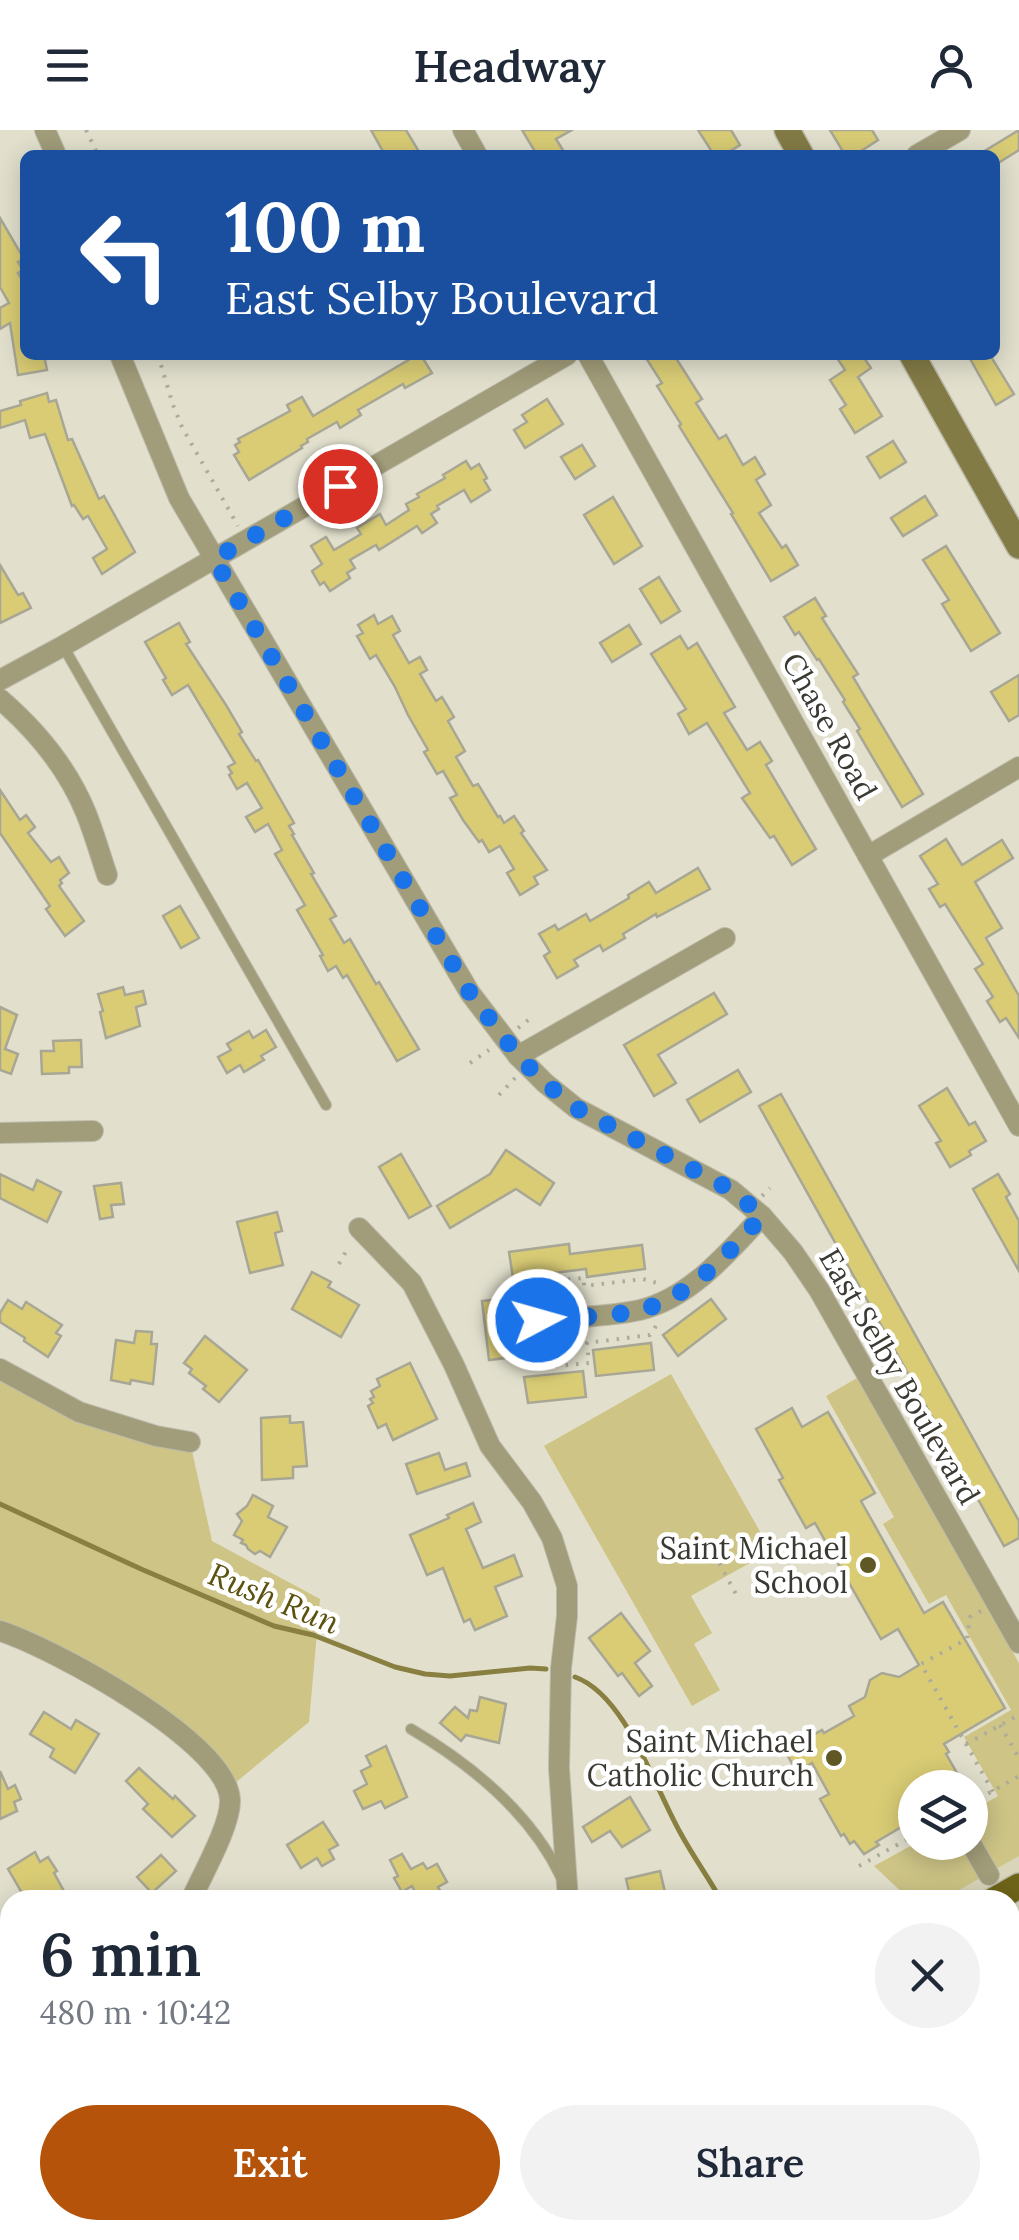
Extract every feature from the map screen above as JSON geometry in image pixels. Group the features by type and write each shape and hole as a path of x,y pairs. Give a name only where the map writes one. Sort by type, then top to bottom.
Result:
{"main road":[{"path":"915,360 1019,546"},
{"path":"991,1888 1019,1886"}],"street":[{"path":"926,150 960,130"},
{"name":"East Selby Boulevard","path":"122,360 179,498 470,993 518,1065 576,1108 732,1190 762,1216 819,1290 1019,1643"},
{"path":"0,680 559,360"},
{"name":"Chase Road","path":"591,360 1019,1126"},
{"path":"0,698 40,739 68,776 86,813 107,874"},
{"path":"868,856 1019,767"},
{"path":"518,1065 724,938"},
{"path":"0,1133 93,1131"},
{"path":"538,1320 639,1310 664,1302 692,1284 762,1216"},
{"path":"359,1228 412,1283 490,1446 532,1502 552,1538 567,1586 559,1768 568,1890"},
{"path":"0,1368 80,1412 156,1436 190,1442"},
{"path":"0,1630 96,1677 171,1726 216,1768 230,1803 227,1819 195,1890"},
{"path":"978,1860 991,1888"}],"lane":[{"path":"64,646 326,1104"},
{"path":"411,1729 446,1750 518,1812 540,1839 565,1890"}],"path":[{"path":"160,360 182,427 240,530"},
{"path":"510,1034 532,1017"},
{"path":"470,1063 493,1048"},
{"path":"499,1095 518,1065"},
{"path":"708,1545 736,1594"},
{"path":"985,1608 970,1617 966,1639 921,1664 992,1792"},
{"path":"966,1744 1019,1715"},
{"path":"1000,1725 1019,1758"},
{"path":"988,1794 1019,1776"},
{"path":"859,1866 898,1844"}],"shaded area":[{"path":"0,1369 32,1387 190,1442 212,1541 320,1599 309,1722 235,1783 217,1758 0,1623"},
{"path":"671,1374 771,1551 691,1596 712,1633 694,1644 720,1690 692,1706 544,1446"},
{"path":"857,1378 1019,1663 1019,1856 960,1890 899,1890 874,1866 898,1853 898,1860 988,1860 988,1802 998,1796 988,1779 988,1770 983,1770 964,1737 1011,1710 946,1595 929,1604 883,1524 894,1517 826,1396"},
{"path":"1019,1856 1019,1890 960,1890"}],"building":[{"path":"371,130 406,130 418,150 382,150"},
{"path":"522,130 572,130 556,139 563,150 534,150"},
{"path":"698,130 731,130 740,145 732,150 711,150"},
{"path":"830,130 872,130 878,140 863,150 842,150"},
{"path":"1019,130 1019,150 1000,162 1000,150 986,150"},
{"path":"0,218 20,252 20,360 45,360 47,370 18,375 10,323 0,329 0,308 9,303 0,287"},
{"path":"408,360 424,360 432,373 405,388 403,384 358,410 361,415 340,428 337,422 307,439 302,448 249,480 234,455 239,452 235,445 240,442 238,439 290,411 287,405 302,397 313,416"},
{"path":"647,360 677,360 702,399 696,403 719,439 726,435 743,465 755,457 765,474 756,480 771,505 759,513 798,565 771,581 679,426 657,386 662,383"},
{"path":"838,360 865,360 871,368 858,377 882,416 855,433 840,409 846,405 830,380 845,370"},
{"path":"971,360 993,360 1014,394 996,405"},
{"path":"47,393 49,402 56,400 68,440 72,439 99,499 104,496 135,552 102,574 93,558 107,549 88,516 83,519 72,506 45,434 30,438 25,420 0,428 0,411"},
{"path":"547,399 563,424 525,448 514,430 527,422 522,415"},
{"path":"893,441 906,462 880,478 867,457"},
{"path":"582,445 595,466 575,479 561,457"},
{"path":"466,461 471,469 479,464 490,490 471,502 464,490 437,506 439,509 431,514 437,523 422,533 417,526 379,550 376,545 350,560 355,568 347,573 350,578 330,591 324,582 320,585 312,571 322,564 311,546 326,537 334,550 361,534 357,528 380,514 386,525 409,510 406,504 419,497 417,494"},
{"path":"925,496 937,515 903,536 891,518"},
{"path":"613,497 642,546 614,564 584,515"},
{"path":"946,546 1000,633 971,651 942,604 949,600 923,560"},
{"path":"0,565 31,608 0,623"},
{"path":"659,577 680,611 661,623 640,589"},
{"path":"815,598 826,616 822,618 858,674 853,677 923,794 902,807 857,731 860,729 845,700 819,659 799,632 795,635 784,617"},
{"path":"374,615 378,624 392,616 400,631 393,635 409,663 420,657 427,670 420,674 436,701 442,697 454,717 448,721 465,751 456,757 473,786 478,784 504,823 514,816 547,870 534,877 538,884 520,895 507,873 514,869 500,846 489,852 463,820 450,798 457,795 443,771 437,774 424,752 428,750 395,687 376,655 370,659 357,636 363,633 358,625"},
{"path":"179,623 190,642 186,644 294,823 289,826 292,835 336,916 330,919 344,943 350,939 419,1049 397,1061 347,975 343,978 336,966 328,971 297,910 305,905 275,854 282,850 268,824 255,832 246,817 262,808 247,783 237,789 228,767 235,763 188,685 172,695 163,680 166,678 145,642"},
{"path":"629,625 641,644 612,662 600,643"},
{"path":"680,636 688,649 697,643 735,707 724,713 747,750 760,742 772,761 766,765 816,849 792,865 742,798 750,793 707,723 689,734 678,714 686,709 651,654"},
{"path":"1019,675 1019,715 1009,721 991,692"},
{"path":"0,790 20,820 26,815 35,827 28,833 51,862 59,857 69,873 59,886 84,921 65,936 46,909 50,906 0,833"},
{"path":"946,839 962,865 1002,840 1013,858 975,882 1002,928 986,938 1019,996 1019,1038 1006,1018 1000,1022 987,1001 993,997 975,969 983,964 945,904 940,907 929,889 938,884 920,856"},
{"path":"698,868 710,889 657,917 656,914 603,951 600,945 574,960 578,966 557,978 544,956 550,952 539,934 555,925 558,930 586,914 590,921 649,882 656,893"},
{"path":"180,906 199,938 181,948 163,916"},
{"path":"123,987 125,995 143,991 146,1004 136,1007 140,1026 106,1038 98,994"},
{"path":"714,993 727,1014 658,1055 676,1083 654,1096 624,1045"},
{"path":"0,1007 17,1015 5,1049 18,1054 11,1074 0,1070"},
{"path":"266,1030 276,1047 244,1072 240,1065 227,1073 218,1057 231,1050 227,1044 249,1031 253,1038"},
{"path":"81,1040 82,1067 69,1067 69,1073 42,1074 41,1051 54,1051 53,1041"},
{"path":"738,1070 751,1092 700,1122 687,1100"},
{"path":"947,1088 969,1125 975,1122 986,1141 950,1167 936,1143 941,1141 919,1106"},
{"path":"781,1094 1019,1521 1019,1538 1004,1546 759,1106"},
{"path":"506,1150 554,1183 540,1205 516,1189 450,1228 437,1206 490,1174"},
{"path":"401,1154 431,1206 409,1218 379,1167"},
{"path":"0,1174 33,1190 37,1180 61,1192 47,1222 0,1198"},
{"path":"998,1174 1019,1221 1019,1271 973,1189"},
{"path":"121,1183 124,1204 111,1205 113,1217 100,1219 94,1186"},
{"path":"277,1212 282,1231 275,1233 283,1265 250,1273 237,1222"},
{"path":"569,1244 570,1254 642,1245 645,1269 587,1277 586,1269 513,1278 509,1252"},
{"path":"312,1272 331,1282 328,1287 359,1305 341,1337 292,1309"},
{"path":"507,1298 514,1357 489,1360 482,1301"},
{"path":"711,1299 726,1319 678,1356 663,1335"},
{"path":"8,1300 22,1309 26,1302 62,1325 56,1333 61,1336 48,1357 0,1322 0,1313"},
{"path":"136,1331 152,1332 151,1344 157,1344 153,1384 111,1380 116,1340 134,1343"},
{"path":"205,1336 247,1370 219,1402 203,1389 206,1386 189,1373 192,1369 184,1363"},
{"path":"651,1343 654,1370 596,1376 593,1350"},
{"path":"410,1363 437,1419 393,1440 386,1424 378,1428 368,1406 373,1403 371,1391 380,1386 377,1379"},
{"path":"583,1371 586,1397 528,1403 524,1377"},
{"path":"792,1408 802,1427 828,1412 875,1493 861,1501 924,1613 943,1602 1005,1708 944,1744 955,1770 898,1770 898,1829 864,1854 854,1841 850,1844 844,1834 841,1836 820,1799 829,1794 812,1763 797,1772 785,1751 854,1716 849,1706 865,1697 870,1680 882,1673 899,1677 919,1665 898,1629 881,1639 815,1523 806,1528 756,1429"},
{"path":"290,1416 290,1423 303,1422 307,1466 293,1467 293,1478 262,1480 261,1418"},
{"path":"439,1453 445,1470 466,1463 470,1476 417,1494 406,1464"},
{"path":"253,1495 273,1506 268,1517 287,1527 270,1557 260,1551 255,1554 234,1535 242,1521 237,1514"},
{"path":"473,1503 481,1522 466,1529 483,1568 514,1555 522,1576 495,1587 507,1616 475,1630 470,1619 464,1622 443,1568 427,1575 410,1535"},
{"path":"621,1613 650,1651 635,1663 652,1686 639,1696 589,1638"},
{"path":"480,1697 506,1704 499,1743 466,1735 461,1741 440,1723 455,1707 468,1718 470,1710 477,1711"},
{"path":"44,1712 71,1729 76,1720 99,1734 75,1773 50,1757 54,1749 30,1734"},
{"path":"386,1746 407,1797 385,1808 381,1801 363,1809 354,1791 367,1784 361,1771 371,1766 366,1756"},
{"path":"139,1768 195,1816 172,1837 143,1809 148,1804 126,1781"},
{"path":"0,1771 8,1789 15,1785 21,1799 14,1802 17,1811 0,1819"},
{"path":"630,1797 650,1830 622,1847 610,1831 592,1842 583,1827"},
{"path":"323,1822 338,1845 329,1850 334,1859 322,1866 317,1858 301,1868 287,1845"},
{"path":"35,1852 40,1862 48,1857 63,1890 20,1890 8,1869"},
{"path":"402,1854 411,1869 423,1863 427,1869 437,1864 447,1882 438,1887 440,1890 414,1890 412,1886 401,1890 390,1860"},
{"path":"161,1855 176,1871 155,1890 149,1890 137,1877"},
{"path":"660,1871 665,1890 629,1890 626,1879"}],"waterway":[{"name":"Rush Run","path":"0,1504 274,1626 313,1635 395,1667 450,1676 546,1669"},
{"name":"Rush Run","path":"575,1677 593,1687 624,1723 681,1834 715,1890"}],"place":[{"name":"Saint Michael School","path":"868,1565"},
{"name":"Saint Michael Catholic Church","path":"834,1758"}],"route":[{"path":"340,486 214,559 470,993 518,1056 576,1108 732,1190 762,1216 692,1284 664,1302 639,1310 538,1320"}]}
